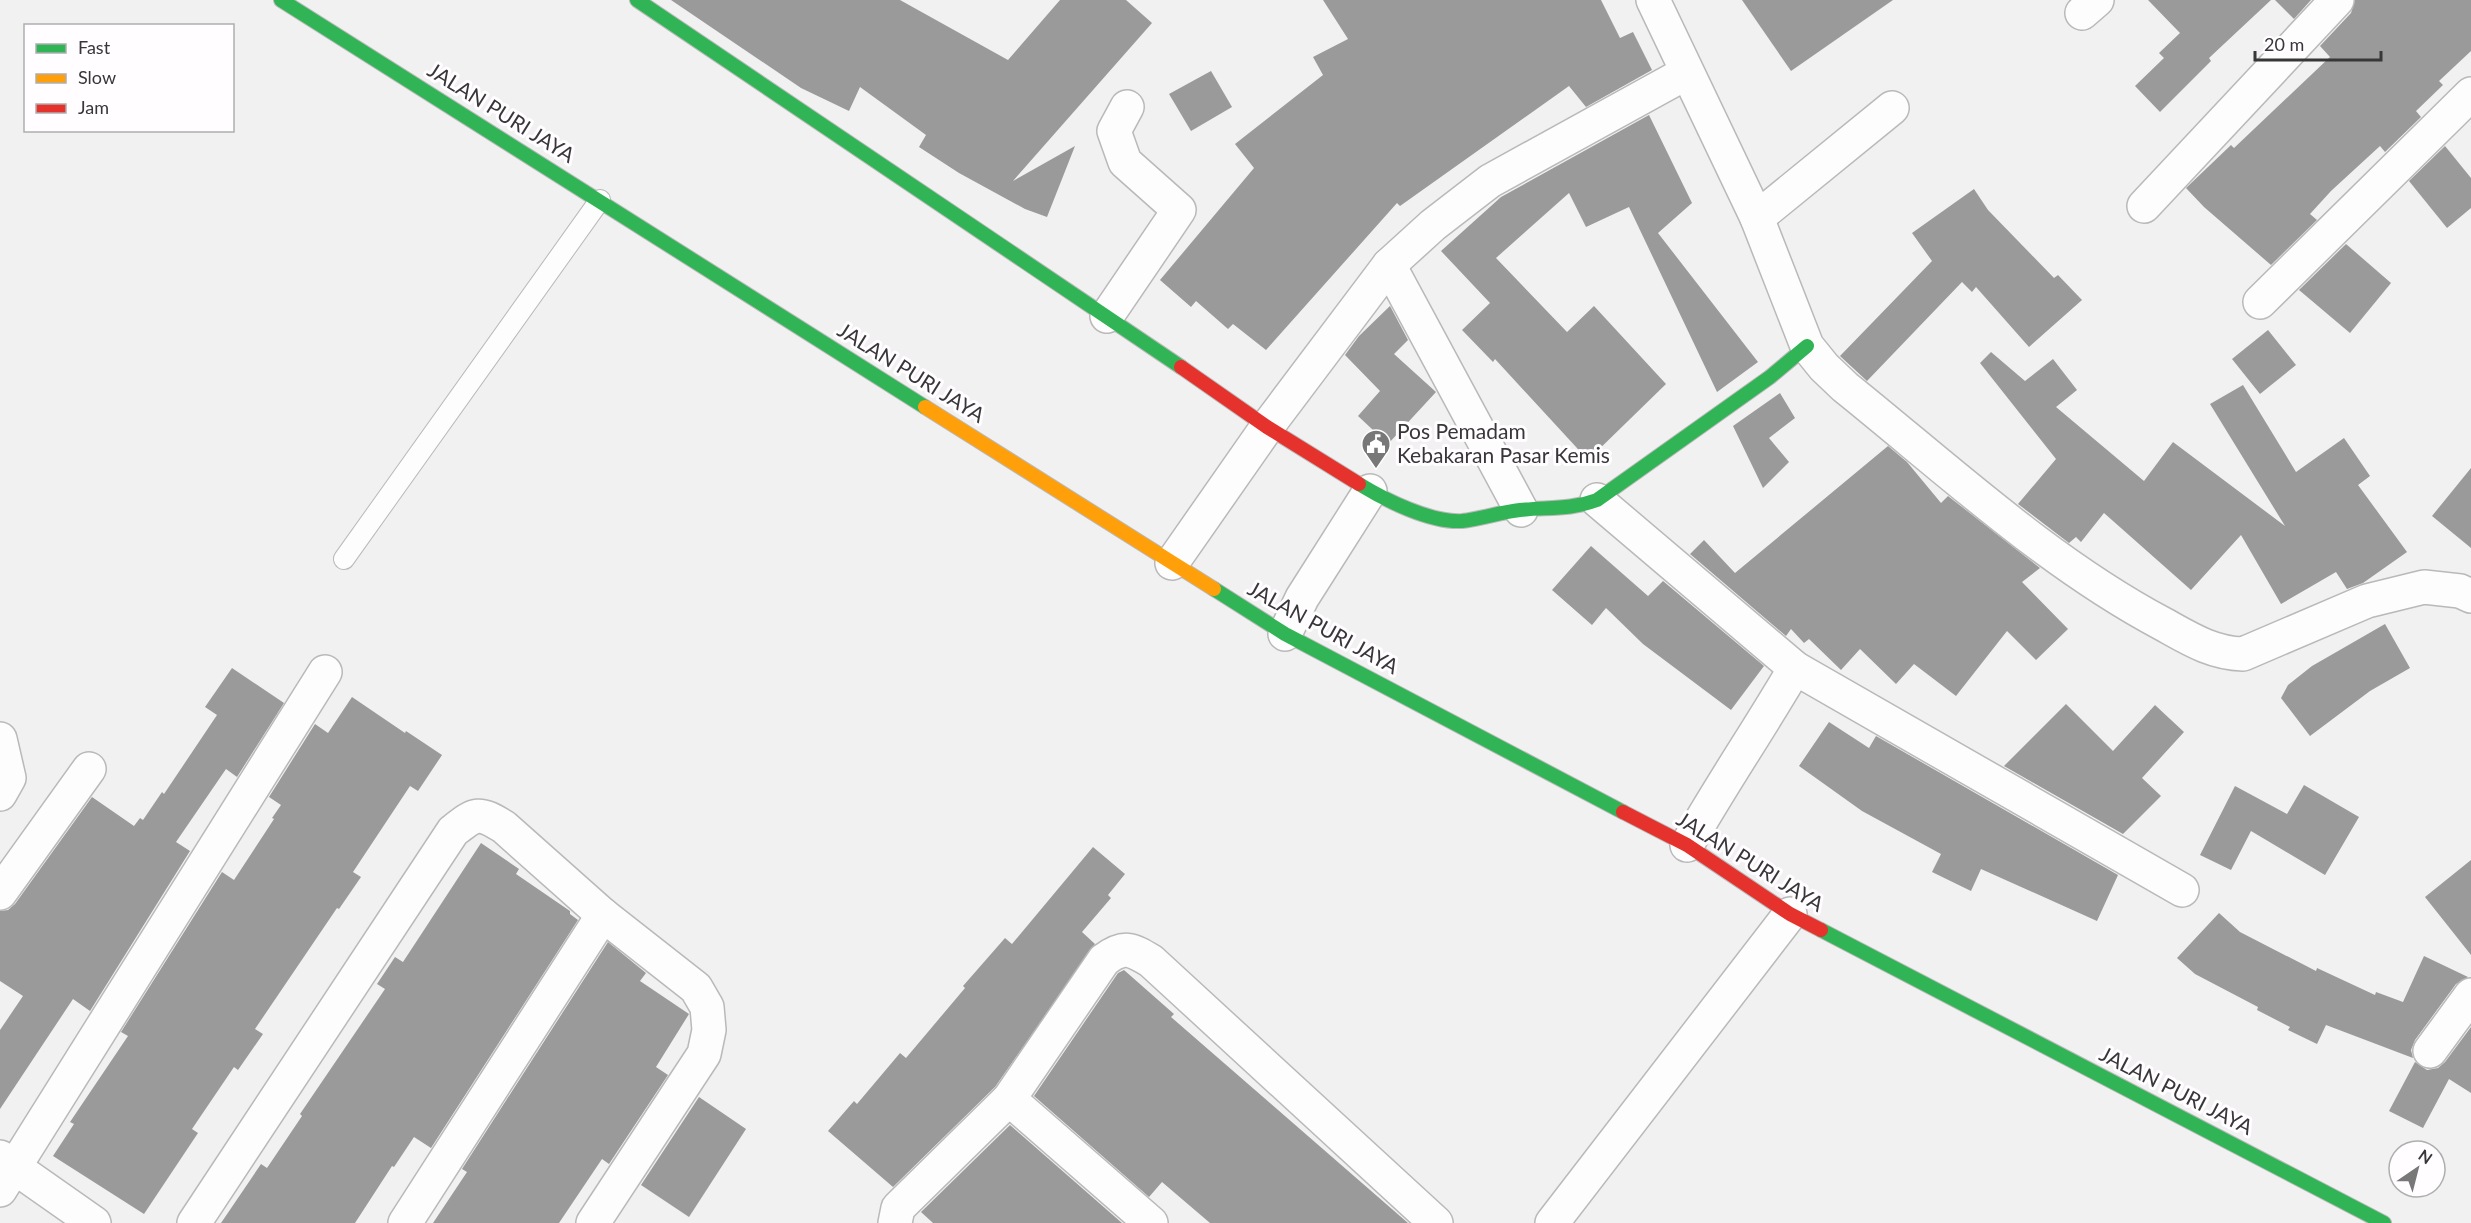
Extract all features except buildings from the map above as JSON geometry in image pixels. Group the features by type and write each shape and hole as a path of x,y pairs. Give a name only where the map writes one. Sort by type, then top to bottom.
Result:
{"street":[{"name":"JALAN PURI JAYA","path":"281,0 1285,634 1687,845 1790,914 2384,1223"},
{"path":"638,0 1107,316 1366,497 1417,513 1460,521 1521,510 1551,510 1583,505 1597,500 1770,377 1807,346"},
{"path":"1653,0 1756,218 1807,346 1824,367 1845,387 2041,545 2124,604 2222,654 2243,654 2367,601 2424,587 2460,591 2471,596"},
{"path":"2144,206 2337,0"},
{"path":"1172,563 1267,427 1389,265 1433,225 1490,181 1686,73"},
{"path":"1107,316 1179,210 1125,162 1114,131 1127,107"},
{"path":"2260,302 2467,107"},
{"path":"1756,218 1892,108"},
{"path":"1389,265 1521,510"},
{"path":"1285,634 1302,598 1366,497"},
{"path":"1597,500 1795,668 2182,890"},
{"path":"1687,845 1710,803 1753,739 1795,668"},
{"path":"94,1223 5,1171 325,672"},
{"path":"0,738 9,778 0,795"},
{"path":"0,893 89,770"},
{"path":"194,1223 453,831 472,816 487,816 504,827 603,915 696,988 707,1007 709,1030 704,1054 593,1223"},
{"path":"1552,1223 1790,914"},
{"path":"405,1223 603,915"},
{"path":"895,1223 898,1208 1009,1099 1104,960 1115,951 1131,949 1151,961 1436,1223"},
{"path":"2430,1051 2471,995"},
{"path":"1009,1099 1151,1223"}],"lane":[{"path":"344,559 600,200"}],"traffic: fast":[{"path":"281,0 925,407"},
{"path":"637,0 1181,367"},
{"path":"1359,484 1409,509 1450,521 1476,519 1513,511 1568,507 1597,500 1770,377 1807,346"},
{"path":"1214,589 1285,634 1623,812"},
{"path":"1821,930 2384,1223"}],"traffic: slow":[{"path":"925,407 1214,589"}],"traffic: jam":[{"path":"1181,367 1267,427 1359,484"},
{"path":"1623,812 1687,845 1790,914 1821,930"}],"place":[{"name":"Pos Pemadam Kebakaran Pasar Kemis","path":"1376,470"}]}
